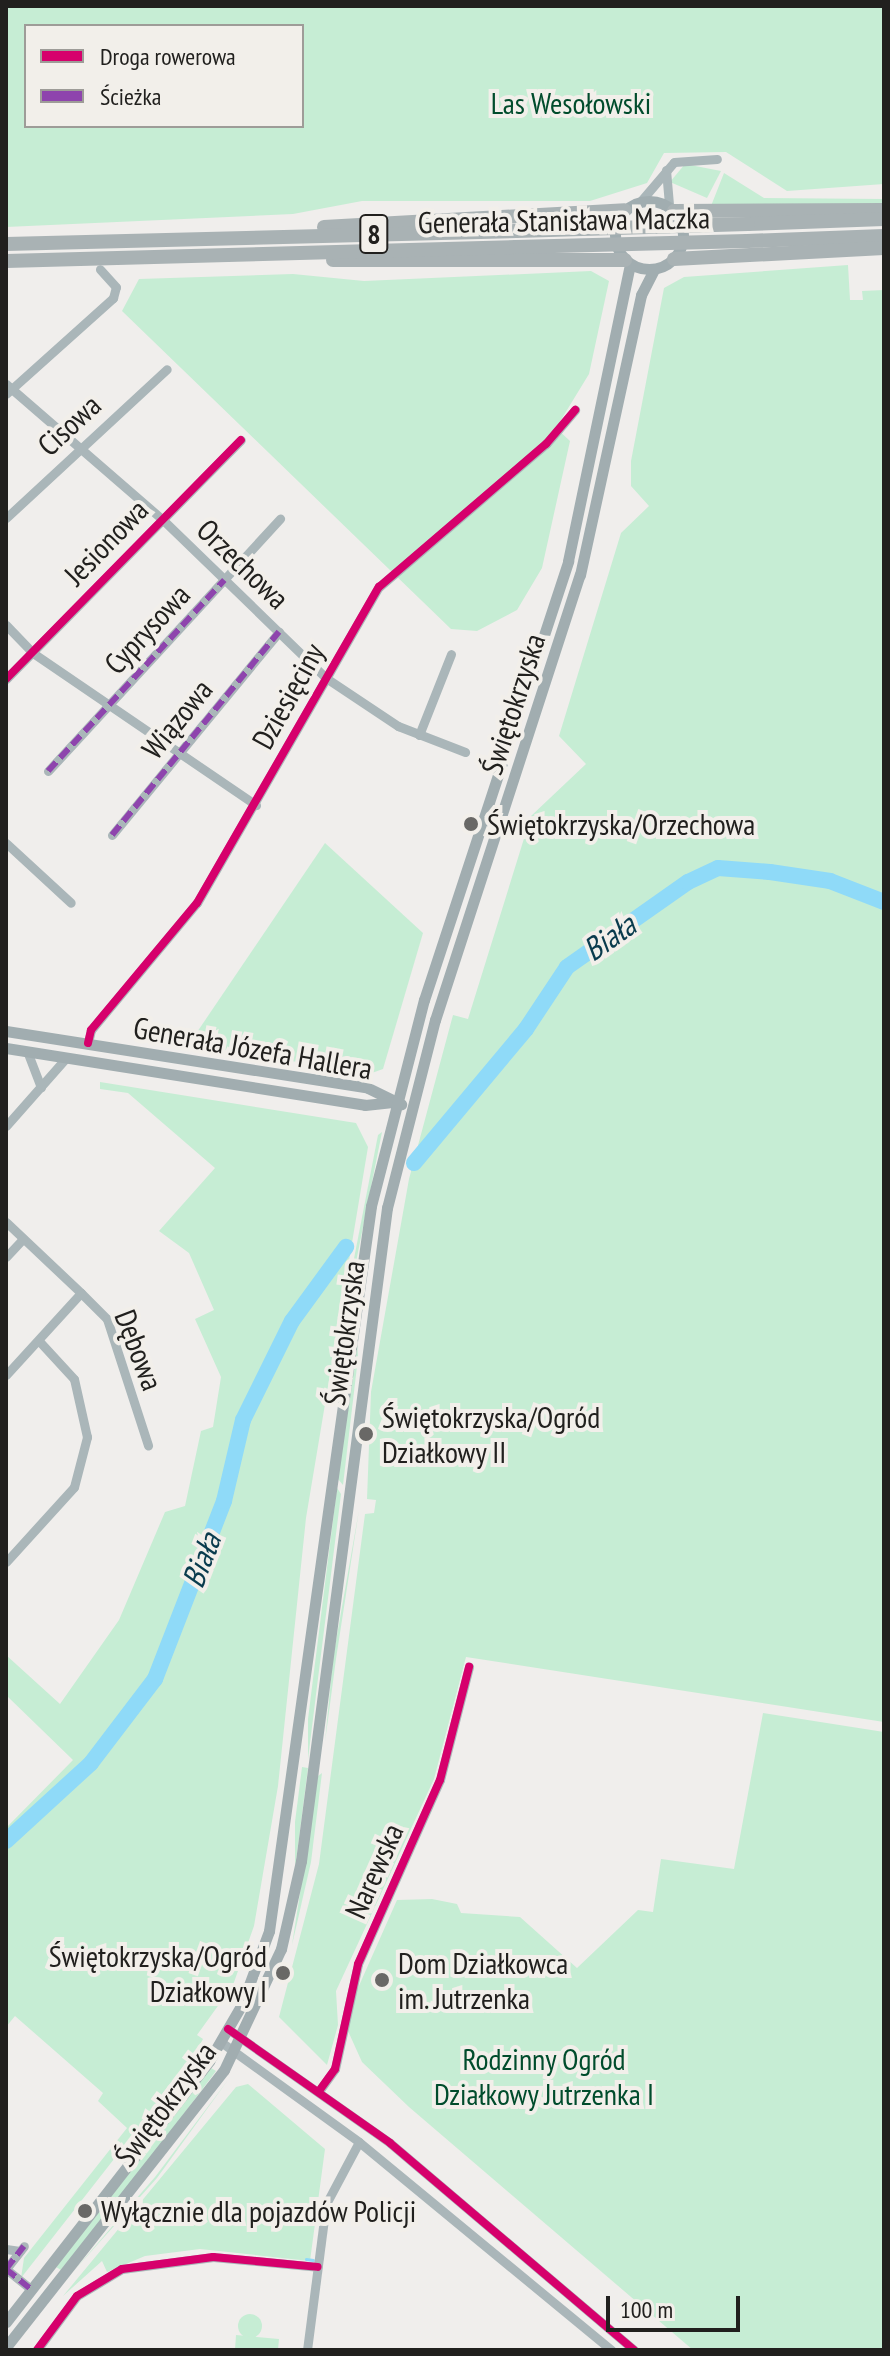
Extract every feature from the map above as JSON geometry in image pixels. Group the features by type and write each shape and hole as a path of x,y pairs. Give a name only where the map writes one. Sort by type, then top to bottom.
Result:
{"highway":[{"path":"672,209 884,210"},
{"path":"232,238 399,218 625,210"},
{"name":"Generała Stanisława Maczka","path":"6,244 884,219"},
{"name":"Generała Stanisława Maczka","path":"6,261 884,236"},
{"path":"674,259 884,248"},
{"path":"233,254 377,262 628,262"}],"main road":[{"path":"640,202 672,209 683,234 674,259 654,269 628,262 614,235 625,210 640,202"},
{"name":"Świętokrzyska","path":"6,2322 221,2042 276,1905 353,1314 395,1102 568,561 628,262"},
{"name":"Świętokrzyska","path":"6,2347 236,2050 292,1910 369,1316 411,1106 580,575 641,295 654,269"},
{"name":"Generała Józefa Hallera","path":"6,1031 368,1088 395,1102 411,1106"},
{"name":"Generała Józefa Hallera","path":"6,1048 365,1105 395,1102"},
{"path":"235,1084 236,1067"},
{"path":"353,1314 369,1316"},
{"path":"298,1753 303,1763 314,1755"},
{"path":"32,2290 37,2308"}],"street":[{"path":"640,202 666,170 680,160 717,159"},
{"path":"666,170 672,209"},
{"path":"8,389 113,298 116,287 100,269"},
{"name":"Cisowa","path":"6,518 79,447 167,369"},
{"name":"Orzechowa","path":"8,389 162,519 326,678 419,735 465,752"},
{"name":"Dziesięciny","path":"88,1043 91,1030 197,903 385,581 524,464 575,410"},
{"name":"Jesionowa","path":"6,679 241,440"},
{"name":"Cyprysowa","path":"48,771 280,519"},
{"path":"6,625 33,653 256,805"},
{"name":"Wiązowa","path":"112,835 279,632"},
{"path":"419,735 451,654"},
{"path":"6,843 71,903"},
{"path":"27,1051 41,1087"},
{"path":"6,1126 66,1058"},
{"path":"6,1222 81,1293"},
{"path":"6,1257 23,1239"},
{"name":"Dębowa","path":"6,1375 81,1293 107,1319 148,1445"},
{"path":"6,1562 74,1487 87,1437 74,1379 39,1341"},
{"name":"Narewska","path":"319,2091 335,2069 358,1964 440,1780 469,1667"},
{"path":"228,2029 319,2091 515,2248 634,2350"},
{"path":"221,2042 359,2142 611,2350"},
{"path":"287,2088 286,2079 297,2074"},
{"path":"307,2350 329,2194 359,2142"},
{"path":"501,2260 512,2257 515,2248"},
{"path":"6,2249 22,2249 6,2269 32,2290"},
{"path":"37,2350 77,2296 122,2269 213,2257 318,2267"}],"green space":[{"name":"Las Wesołowski","path":"6,6 884,6 884,184 787,191 726,152 664,153 647,183 590,201 362,201 293,214 6,227"},
{"path":"685,164 721,171 707,198 670,182"},
{"path":"724,173 764,198 884,199 884,206 711,206"},
{"path":"848,265 850,300 863,300 862,291 884,290 884,1722 466,1657 434,1779 336,1991 338,2025 327,2065 279,2017 319,1864 365,1514 374,1513 376,1500 367,1499 371,1392 409,1179 453,1015 468,1019 531,816 586,764 559,736 621,533 649,506 631,486 631,461 664,288 684,277"},
{"path":"591,271 609,281 589,374 556,428 570,441 542,568 517,610 477,631 451,629 122,311 139,279 293,274 364,281"},
{"path":"325,843 423,933 383,1069 369,1074 189,1044"},
{"path":"100,1082 356,1123 368,1147 306,1518 278,1786 254,1926 233,1985 197,2035 203,2039 193,2058 21,2278 24,2258 127,2128 98,2101 103,2093 15,2016 6,2027 6,1828 73,1760 6,1695 6,1655 60,1704 119,1620 165,1512 185,1506 201,1431 213,1427 221,1377 195,1319 214,1310 189,1253 159,1231 215,1168 128,1093 100,1089"},
{"path":"382,1132 348,1302 345,1305 378,1135"},
{"path":"357,1339 358,1358 343,1485 338,1479"},
{"path":"337,1488 341,1494 308,1759 308,1719"},
{"path":"359,1510 336,1659 325,1742 333,1658"},
{"name":"Rodzinny Ogród Działkowy Jutrzenka I","path":"763,1713 884,1732 884,2350 693,2350 409,2107 362,2062 348,2031 354,1997 397,1900 432,1899 457,1904 461,1913 520,1917 577,1968 638,1910 653,1912 661,1859 734,1869"},
{"path":"302,1767 308,1768 295,1869 295,1822"},
{"path":"322,1773 311,1862 292,1945 318,1776"},
{"path":"211,2068 216,2071 162,2143 61,2270 56,2267"},
{"path":"228,2080 157,2178 71,2274 155,2177"},
{"path":"248,2084 325,2149 310,2261 200,2249 145,2256 107,2272 102,2261 63,2296 236,2087"},
{"path":"250,2314 258,2318 262,2326 258,2334 250,2338 242,2334 238,2326 242,2318"},
{"path":"236,2335 279,2339 278,2350 235,2350"}],"waterway":[{"name":"Biała","path":"414,1163 526,1029 567,967 688,882 718,868 770,872 830,881 884,902"},
{"name":"Biała","path":"6,1841 91,1763 155,1679 224,1501 243,1420 292,1321 346,1247"},
{"path":"306,2259 313,2260"}],"marked path":[{"path":"48,771 224,580"},
{"path":"112,835 279,632"},
{"path":"6,2269 24,2246"},
{"path":"6,2269 32,2290"}],"cycle path":[{"path":"88,1043 91,1030 197,903 379,587 546,444 575,410"},
{"path":"6,679 241,440"},
{"path":"319,2091 335,2069 358,1964 440,1780 469,1667"},
{"path":"228,2029 390,2143 634,2350"},
{"path":"37,2350 77,2296 122,2269 213,2257 318,2267"}],"place":[{"name":"Świętokrzyska/Orzechowa","path":"471,824"},
{"name":"Świętokrzyska/Ogród Działkowy II","path":"366,1434"},
{"name":"Świętokrzyska/Ogród Działkowy I","path":"283,1973"},
{"name":"Dom Działkowca im. Jutrzenka","path":"382,1980"},
{"name":"Wyłącznie dla pojazdów Policji","path":"85,2211"}]}
